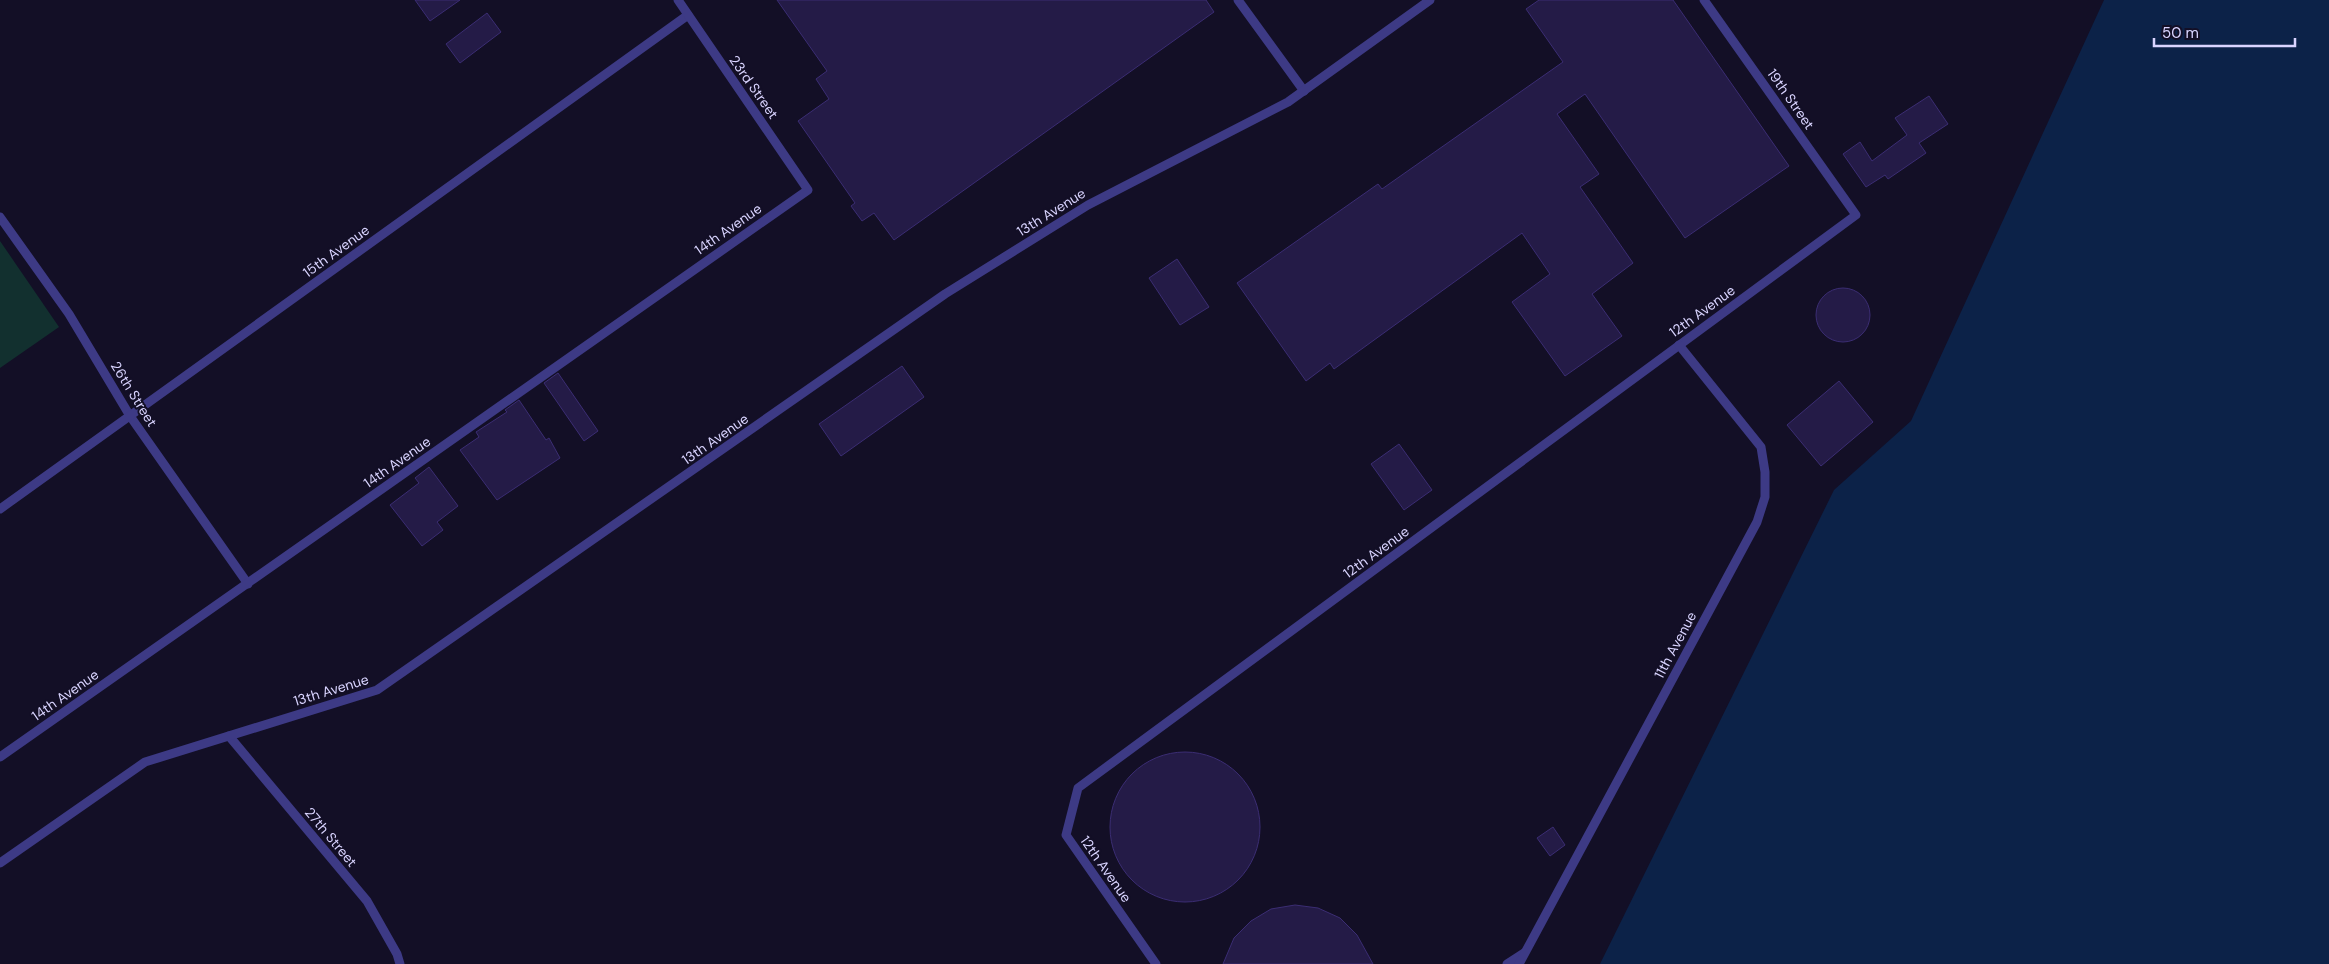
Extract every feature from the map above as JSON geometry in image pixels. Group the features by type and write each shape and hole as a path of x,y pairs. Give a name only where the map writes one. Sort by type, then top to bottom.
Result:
{"lane":[{"name":"23rd Street","path":"678,0 808,190"},
{"path":"1238,0 1304,91"},
{"name":"13th Avenue","path":"0,862 145,762 377,690 945,294 1088,205 1288,102 1430,0"},
{"name":"19th Street","path":"1704,0 1856,215"},
{"name":"15th Avenue","path":"0,510 688,15"},
{"name":"14th Avenue","path":"0,757 808,190"},
{"name":"12th Avenue","path":"1156,964 1066,836 1078,788 1856,215"},
{"name":"26th Street","path":"0,216 69,314 130,416 248,584"},
{"name":"11th Avenue","path":"1519,964 1756,522 1765,497 1765,472 1761,447 1679,345"},
{"name":"27th Street","path":"229,736 367,901 397,954 400,964"},
{"path":"1507,964 1526,951"}],"green space":[{"path":"0,241 59,327 0,368"}],"water":[{"path":"2104,0 2329,0 2329,964 1600,964 1834,490 1911,421"}],"building":[{"path":"415,0 460,0 430,21"},
{"path":"777,0 1206,0 1214,12 894,240 874,213 862,221 851,206 855,203 798,121 829,99 816,79 827,71"},
{"path":"1539,0 1673,0 1789,166 1685,238 1585,94 1557,114 1599,174 1580,187 1633,263 1592,294 1622,336 1565,376 1512,302 1550,274 1522,233 1334,369 1330,363 1306,381 1237,283 1378,184 1382,189 1563,62 1526,9"},
{"path":"487,13 501,32 460,63 446,44"},
{"path":"1929,96 1948,124 1919,143 1926,153 1888,179 1885,175 1866,187 1843,154 1860,142 1872,161 1907,135 1895,118"},
{"path":"1177,259 1209,307 1180,325 1149,278"},
{"path":"1843,288 1853,290 1862,296 1868,305 1870,315 1868,325 1862,334 1853,340 1843,342 1833,340 1824,334 1818,325 1816,315 1818,305 1824,296 1833,290"},
{"path":"902,366 924,397 841,456 819,424"},
{"path":"558,373 598,431 584,441 544,383"},
{"path":"1839,381 1873,422 1821,466 1787,425"},
{"path":"519,400 546,440 549,438 560,458 497,500 460,450 479,437 476,432 507,412 505,410"},
{"path":"1399,444 1432,490 1404,510 1371,464"},
{"path":"429,467 458,506 437,522 443,530 422,546 390,505 419,483 415,478"},
{"path":"1185,752 1200,753 1214,757 1227,764 1238,774 1248,785 1255,798 1259,812 1259,842 1255,856 1248,869 1238,880 1227,890 1214,897 1200,901 1185,902 1170,901 1156,897 1143,890 1132,880 1122,869 1115,856 1111,842 1110,827 1111,812 1115,798 1122,785 1132,774 1143,764 1156,757 1170,753"},
{"path":"1553,827 1565,845 1550,856 1537,838"},
{"path":"1295,905 1318,908 1340,918 1357,935 1373,964 1223,964 1234,938 1251,921 1271,909"}]}
